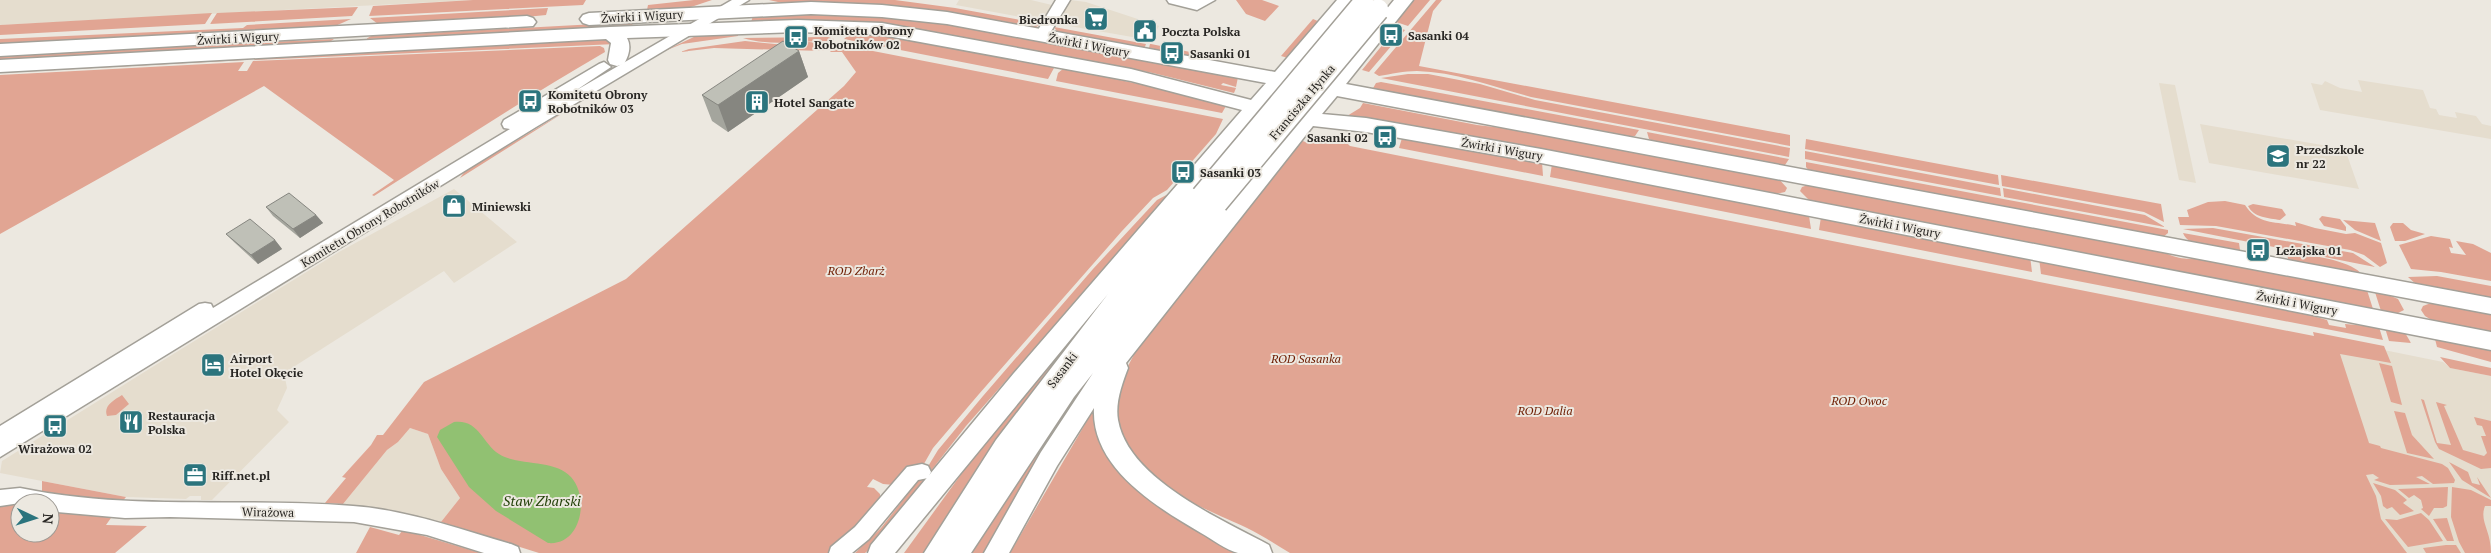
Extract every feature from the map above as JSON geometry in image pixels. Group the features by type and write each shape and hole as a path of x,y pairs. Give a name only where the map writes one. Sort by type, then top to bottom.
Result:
{"main road":[{"path":"996,553 1072,422 1124,349 1172,286 1404,0"},
{"path":"880,553 930,478 1016,387 1279,80 1368,3"},
{"name":"Franciszka Hynka","path":"1209,200 1368,3"},
{"name":"Żwirki i Wigury","path":"0,50 699,13 721,6 767,5 901,13 947,18 1332,89"},
{"name":"Żwirki i Wigury","path":"0,66 610,33 807,26 898,31 1122,73 1307,119 1366,124 2491,341"},
{"path":"610,33 620,41 620,51 616,60"},
{"path":"1332,89 1796,174 2491,306"},
{"path":"1791,205 1796,174"},
{"name":"Sasanki","path":"936,553 1004,447 1084,339 1124,288 1209,200"},
{"name":"Sasanki","path":"957,553 1066,390 1209,200"},
{"path":"1124,349 1112,380 1106,408 1108,429 1118,453 1137,476 1158,492 1260,553"},
{"path":"900,553 926,511 930,478"}],"street":[{"name":"Komitetu Obrony Robotników","path":"0,450 91,391 531,124 690,30 721,6 742,0"},
{"path":"1042,35 1063,0"},
{"path":"1174,0 1197,6 1208,0"},
{"name":"Komitetu Obrony Robotników","path":"0,435 92,377 378,207 530,110 699,13"},
{"path":"838,553 862,533 914,473 930,478"},
{"name":"Wirażowa","path":"0,487 13,493"},
{"name":"Wirażowa","path":"60,504 125,510 177,509 354,514 427,527 512,553"}],"shaded area":[{"path":"0,0 473,0 0,25"},
{"path":"959,0 1031,0 1052,5 1042,21 956,5"},
{"path":"1070,0 1086,2 1159,26 1154,35 1155,41 1058,24"},
{"path":"2358,80 2423,90 2430,108 2436,109 2439,115 2457,118 2455,112 2476,116 2482,124 2491,126 2491,139 2320,110 2311,83 2322,85 2325,81 2340,88 2362,92"},
{"path":"2159,83 2175,85 2196,183 2179,180"},
{"name":"Przedszkole nr 22","path":"2200,124 2345,149 2359,189 2209,163"},
{"path":"454,189 517,242 454,283 444,271 284,373 287,388 277,410 289,422 212,500 201,500 201,496 190,496 186,499 126,497 0,473 2,461 339,252"},
{"path":"2315,336 2443,362 2450,368 2491,376 2491,553 2398,553 2370,539"},
{"path":"410,428 428,434 441,469 460,498 441,522 387,510 343,504 387,450 398,442"}],"green space":[{"path":"473,0 586,0 583,5 369,16 373,6"},
{"path":"712,0 691,7 647,10 648,5"},
{"path":"769,0 895,0 955,8 1042,24 1034,28 907,9 844,3 778,2"},
{"path":"1236,0 1262,0 1279,6 1265,21 1246,14"},
{"path":"1412,0 1430,0 1408,26 1396,22"},
{"path":"1436,0 1442,0 1433,11 1419,66 1790,135 1790,146 1531,97 1446,74 1412,71 1379,76 1374,73"},
{"path":"358,7 352,16 210,24 217,13"},
{"path":"548,8 546,15 526,17 378,24 370,18"},
{"path":"212,13 205,24 0,35 0,25"},
{"path":"803,14 867,16 943,22 1238,77 1236,87 1223,83 1221,85 1236,88 1234,93 1153,73 901,26 840,22 751,22 753,16"},
{"path":"351,19 333,27 0,45 0,39 243,28 247,25"},
{"path":"1313,19 1320,22 1288,58 1281,56"},
{"path":"633,22 632,26 366,39 371,36"},
{"path":"1054,27 1146,44 1144,49 1058,33"},
{"path":"1397,27 1405,30 1369,72 1362,70"},
{"path":"738,33 738,36 682,44 662,52 696,36"},
{"path":"851,33 908,39 1052,66 1054,68 1048,79 844,39"},
{"path":"828,37 834,39 832,41 776,43 743,38"},
{"path":"334,39 328,43 0,60 0,55"},
{"path":"610,40 616,44 254,60 256,57"},
{"path":"745,41 785,45 809,42 829,44 823,51 714,48 680,52"},
{"name":"ROD Zbarż","path":"837,44 1223,119 1216,134 1167,190 1153,198 1122,231 979,394 933,448 921,469 894,485 883,484 873,479 867,487 874,488 880,494 880,504 829,553 539,553 441,522 460,498 441,469 428,434 410,428 398,442 387,450 343,504 325,503 346,478 342,477 371,445 377,435 383,435 424,382 626,279 844,86 856,72 842,52 830,52"},
{"path":"1150,44 1200,54 1197,57 1149,48"},
{"path":"600,46 604,48 605,52 517,105 374,196 372,195 394,180 264,86 0,234 0,75 244,62 238,71 247,71 253,61"},
{"path":"245,60 0,73 0,70"},
{"path":"1064,68 1171,91 1226,106 1222,113 1056,81 1058,73"},
{"path":"1408,74 1428,74 1480,84 1535,100 1790,148 1789,157 1381,78"},
{"path":"1381,82 1639,130 1635,136 1627,137 1372,90 1376,83"},
{"path":"1363,103 1477,125 1579,137 1778,178 1787,188 1785,192 1770,195 1347,116 1360,108"},
{"path":"571,108 460,178 465,171"},
{"path":"1647,132 1789,159 1785,165 1780,165 1656,143 1649,139"},
{"path":"1402,138 1542,162 1543,176 1399,148"},
{"path":"1806,139 1998,175 1999,185 1805,149"},
{"path":"1300,140 1308,143 1347,143 1350,146 2314,336 2313,332 2384,346 2391,363 2340,354 2369,443 2442,464 2448,468 2455,480 2454,483 2433,484 2422,476 2416,477 2430,484 2390,485 2374,480 2379,478 2373,474 2366,475 2376,496 2381,519 2407,553 1290,553 1253,531 1173,493 1146,474 1137,464 1122,437 1115,416 1115,409 1119,389 1127,368 1153,326"},
{"path":"1805,151 2000,188 2001,196 1805,159"},
{"path":"1806,162 2168,230 2168,233 2163,237 1810,172 1806,167"},
{"path":"1552,164 1806,214 1809,216 1811,229 1550,177"},
{"path":"2001,175 2161,204 2164,222 2144,212 2002,186"},
{"path":"1811,184 2158,249 2180,258 2204,258 2366,287 2373,309 1812,203 1800,191 1802,187"},
{"path":"2003,188 2145,215 2165,227 2004,197"},
{"path":"1172,192 966,426 870,549 865,553 855,553 881,528 924,473 938,450 1093,269 1157,200"},
{"path":"2225,201 2245,205 2256,216 2268,221 2296,226 2295,222 2346,234 2355,233 2381,243 2387,263 2380,267 2364,255 2350,250 2216,226 2180,225 2178,217 2189,217 2187,210 2208,202"},
{"path":"2253,204 2282,209 2286,215 2280,220 2262,217 2254,213 2248,206"},
{"path":"2322,216 2340,219 2346,227 2346,231 2324,226 2319,219"},
{"path":"1821,217 2030,256 2032,272 1819,230"},
{"path":"2343,220 2375,223 2381,241 2355,230"},
{"path":"2393,223 2403,223 2411,230 2425,234 2405,241 2395,241 2390,227"},
{"path":"2213,228 2353,253 2375,267 2183,229"},
{"path":"2183,233 2239,243 2240,250 2199,245 2186,238"},
{"path":"2431,236 2450,239 2453,248 2449,247 2451,253 2466,255 2456,241 2473,244 2491,253 2491,281 2411,269 2399,245"},
{"path":"2287,253 2317,256 2341,262 2359,271 2363,277 2316,268 2288,259"},
{"path":"2039,258 2271,304 2327,320 2329,325 2346,328 2345,324 2379,327 2383,340 2041,274"},
{"path":"2437,276 2491,286 2491,301 2417,285 2408,277"},
{"path":"2374,289 2398,299 2404,310 2398,313 2381,311"},
{"path":"1104,298 1107,300 1013,424 925,553 904,553 991,433"},
{"path":"2431,303 2491,314 2491,336 2438,324 2425,316 2421,310 2423,306"},
{"path":"2385,328 2404,331 2411,343 2389,341"},
{"path":"2435,339 2491,347 2491,362 2437,347"},
{"path":"1111,344 986,553 968,553 1015,480"},
{"path":"2440,357 2491,368 2491,376 2450,368"},
{"path":"2379,363 2392,366 2402,405 2391,402"},
{"path":"122,395 129,404 116,415 107,416 108,406"},
{"path":"2421,399 2424,400 2437,443 2451,445 2436,402 2447,405 2444,406 2463,450 2484,456 2487,453 2481,436 2486,436 2482,426 2477,425 2474,417 2491,421 2491,468 2481,469 2439,449"},
{"path":"1095,407 1100,432 1248,553 1010,553"},
{"path":"2394,411 2405,413 2412,435 2434,459 2407,453"},
{"path":"2449,462 2468,472 2472,483 2480,485 2477,477 2491,498 2462,480"},
{"path":"42,481 126,497 120,504 60,496 60,493 45,493 42,491"},
{"path":"2373,483 2395,490 2407,500 2403,503 2414,511 2400,515 2392,507 2387,509 2383,506 2381,496"},
{"path":"2448,487 2447,506 2434,508 2429,516 2421,509 2423,508 2421,500 2414,495 2409,498 2398,489"},
{"path":"2452,487 2471,490 2491,500 2491,506 2485,506 2483,516 2491,553 2465,553 2459,542 2451,517"},
{"path":"0,502 10,504 10,543 60,543 60,510 113,515 106,525 147,526 115,553 0,553"},
{"path":"2421,513 2429,520 2443,541 2408,547 2385,519 2397,520"},
{"path":"2447,518 2454,541 2447,541 2433,519"},
{"path":"370,527 399,535 402,531 410,532 481,553 356,553"},
{"path":"2456,545 2461,553 2426,553 2423,548"}],"water":[{"name":"Staw Zbarski","path":"454,422 469,424 475,428 493,449 507,458 546,465 564,471 571,477 577,486 581,508 575,529 568,537 559,542 548,543 496,511 469,487 437,437 440,430"}],"building":[{"path":"783,41 799,51 718,105 702,95"},
{"path":"289,193 316,215 293,229 266,207"},
{"path":"250,219 275,240 251,255 226,234"}],"place":[{"name":"Biedronka","path":"1096,19"},
{"name":"Poczta Polska","path":"1145,31"},
{"name":"Sasanki 04","path":"1391,35"},
{"name":"Komitetu Obrony Robotników 02","path":"796,37"},
{"name":"Sasanki 01","path":"1172,53"},
{"name":"Komitetu Obrony Robotników 03","path":"530,101"},
{"name":"Hotel Sangate","path":"757,102"},
{"name":"Sasanki 02","path":"1385,137"},
{"name":"Przedszkole nr 22","path":"2278,156"},
{"name":"Sasanki 03","path":"1183,172"},
{"name":"Miniewski","path":"454,206"},
{"name":"Leżajska 01","path":"2258,250"},
{"name":"Airport Hotel Okęcie","path":"213,365"},
{"name":"Restauracja Polska","path":"131,422"},
{"name":"Wirażowa 02","path":"55,426"},
{"name":"Riff.net.pl","path":"195,475"}],"park label":[{"name":"ROD Sasanka","path":"1306,358"},
{"name":"ROD Owoc","path":"1859,400"},
{"name":"ROD Dalia","path":"1545,410"}]}
